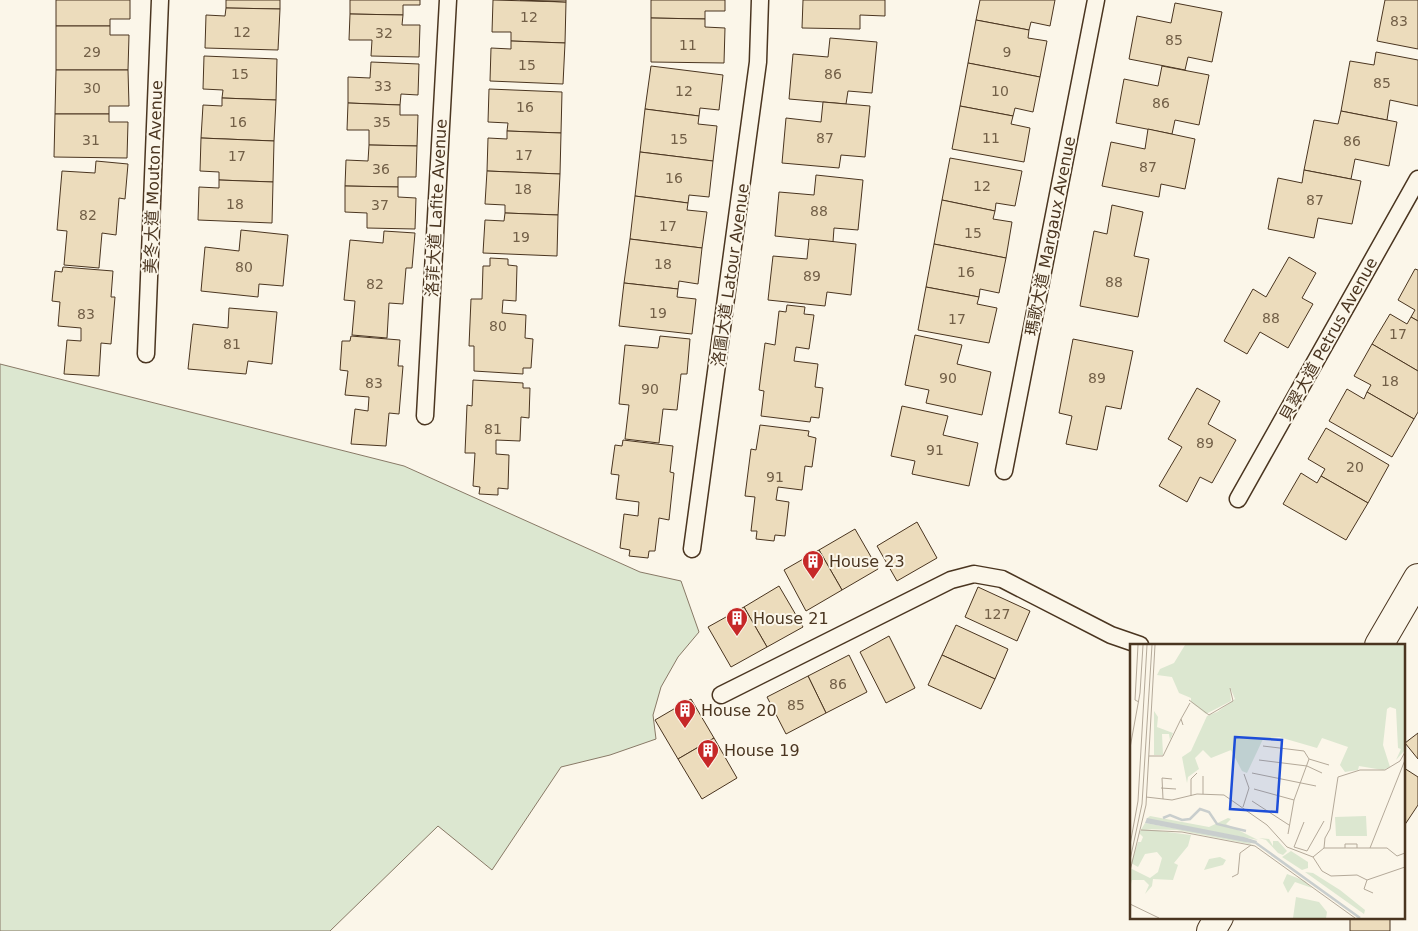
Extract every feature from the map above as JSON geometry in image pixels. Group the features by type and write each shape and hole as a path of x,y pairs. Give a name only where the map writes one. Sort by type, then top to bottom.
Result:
{"street":[{"path":"1380,644 1418,578"},
{"path":"1211,931 1218,918"}],"lane":[{"name":"美冬大道 Mouton Avenue","path":"146,354 160,0"},
{"name":"洛菲大道 Lafite Avenue","path":"425,416 448,0"},
{"name":"洛圖大道 Latour Avenue","path":"692,549 758,62 760,0"},
{"name":"瑪歌大道 Margaux Avenue","path":"1004,471 1096,0"},
{"name":"貝翠大道 Petrus Avenue","path":"1238,499 1418,179"},
{"path":"721,696 950,580 974,574 1002,579 1111,635 1137,644"}],"green space":[{"path":"0,364 404,466 640,572 681,581 699,632 678,657 661,687 653,715 656,739 610,755 561,767 492,870 438,826 330,931 0,931"}],"building":[{"path":"56,0 130,0 130,19 110,19 110,26 56,26"},
{"path":"226,0 280,0 280,9 226,8"},
{"path":"350,0 420,0 420,5 403,5 403,15 350,14"},
{"path":"493,0 566,2 565,43 511,41 511,32 492,32"},
{"path":"520,0 566,0 566,2"},
{"path":"651,0 725,0 725,11 705,11 705,19 651,18"},
{"path":"803,0 885,0 885,16 860,15 860,29 802,28"},
{"path":"980,0 1055,0 1050,26 1031,22 1029,30 976,20"},
{"path":"1385,0 1418,0 1418,49 1377,41"},
{"path":"1175,3 1222,12 1212,62 1188,57 1185,70 1129,59 1137,16 1171,23"},
{"path":"226,8 280,9 278,50 205,48 206,15 225,16"},
{"path":"350,14 403,15 402,25 420,25 419,57 371,56 372,40 349,40"},
{"path":"651,18 705,19 705,27 725,28 724,63 651,62"},
{"path":"976,20 1029,30 1028,38 1047,41 1040,77 968,63"},
{"path":"56,26 110,26 110,35 129,35 128,70 56,70"},
{"path":"830,38 877,42 872,93 848,91 846,104 789,99 793,54 828,57"},
{"path":"511,41 565,43 563,84 490,81 491,48 511,49"},
{"path":"1376,52 1418,60 1418,106 1390,100 1387,120 1341,111 1350,61 1374,65"},
{"path":"204,56 277,59 276,100 222,98 223,90 203,89"},
{"path":"371,62 419,64 418,95 401,94 400,105 348,103 348,77 370,78"},
{"path":"968,63 1040,77 1033,112 1015,108 1013,116 960,106"},
{"path":"651,66 723,75 719,110 700,108 699,116 645,109"},
{"path":"1162,66 1209,75 1199,125 1175,120 1172,134 1116,123 1124,79 1158,86"},
{"path":"56,70 128,70 129,106 109,106 109,114 55,114"},
{"path":"489,89 562,92 561,133 507,131 508,123 488,122"},
{"path":"222,98 276,100 274,141 201,138 203,105 222,106"},
{"path":"823,102 870,106 865,157 841,155 839,168 782,163 786,118 821,122"},
{"path":"348,103 400,105 400,115 418,115 417,146 369,145 369,130 347,130"},
{"path":"960,106 1013,116 1011,124 1030,128 1024,162 952,149"},
{"path":"645,109 699,116 698,124 717,126 713,161 640,152"},
{"path":"1341,111 1397,122 1389,166 1355,159 1351,179 1304,170 1314,120 1338,124"},
{"path":"55,114 109,114 109,122 128,122 127,158 54,157"},
{"path":"1148,129 1195,139 1185,189 1161,184 1159,197 1102,186 1111,142 1145,149"},
{"path":"507,131 561,133 560,174 487,171 488,138 507,139"},
{"path":"201,138 274,141 273,182 219,180 219,172 200,171"},
{"path":"369,145 417,146 416,177 398,177 398,187 345,186 346,160 368,161"},
{"path":"640,152 713,161 709,197 689,195 688,203 635,196"},
{"path":"950,158 1022,171 1015,206 996,203 995,211 942,200"},
{"path":"96,161 128,164 125,199 119,198 116,235 102,233 99,268 64,265 67,231 57,230 62,171 95,173"},
{"path":"1304,170 1361,181 1352,224 1318,218 1314,238 1268,229 1278,178 1302,183"},
{"path":"487,171 560,174 558,215 505,213 505,205 485,204"},
{"path":"816,175 863,180 858,230 834,228 833,242 775,236 779,192 814,195"},
{"path":"219,180 273,182 272,223 198,220 199,187 219,188"},
{"path":"345,186 398,187 398,197 416,198 415,229 367,228 367,213 345,212"},
{"path":"635,196 688,203 687,210 707,212 702,248 630,239"},
{"path":"942,200 995,211 993,219 1012,222 1006,258 934,244"},
{"path":"1112,205 1143,212 1134,256 1149,259 1138,317 1080,306 1094,231 1107,234"},
{"path":"505,213 558,215 557,256 483,253 485,220 504,221"},
{"path":"241,230 288,235 283,286 259,284 258,297 201,291 205,247 239,251"},
{"path":"384,231 415,233 412,268 406,268 403,304 389,303 387,338 352,335 355,301 344,300 350,240 383,243"},
{"path":"630,239 702,248 698,284 679,281 678,289 624,283"},
{"path":"809,239 856,244 851,295 827,292 825,306 768,300 773,256 807,259"},
{"path":"934,244 1006,258 999,293 980,289 979,297 926,287"},
{"path":"1289,257 1316,273 1302,298 1313,304 1288,348 1260,332 1247,354 1224,341 1253,289 1266,297"},
{"path":"490,258 508,259 508,265 517,266 516,301 503,300 502,313 526,315 525,338 533,339 531,368 523,368 523,374 474,371 474,346 469,346 471,299 482,299 483,266 490,266"},
{"path":"63,267 113,271 111,297 115,297 111,344 101,343 99,376 64,374 67,340 81,341 81,328 58,326 60,302 52,301 55,271 62,272"},
{"path":"1415,269 1418,270 1418,321 1411,317 1415,310 1398,300"},
{"path":"624,283 678,289 677,297 696,299 692,334 619,326"},
{"path":"926,287 979,297 977,304 997,308 989,343 918,330"},
{"path":"787,305 805,307 804,314 814,315 809,349 796,347 794,361 818,364 815,387 823,388 819,418 811,417 810,422 761,416 764,391 759,390 765,343 775,345 779,311 786,312"},
{"path":"229,308 277,312 272,364 248,361 246,374 188,369 193,324 228,328"},
{"path":"1390,314 1407,324 1411,317 1418,321 1418,371 1372,344"},
{"path":"915,335 962,345 957,364 991,372 982,415 926,403 929,390 905,385"},
{"path":"351,336 400,340 398,366 403,366 399,414 389,413 386,446 351,444 355,409 368,411 369,397 345,395 348,371 340,370 342,341 350,341"},
{"path":"660,336 690,339 687,374 681,374 677,410 663,409 659,443 625,439 629,405 619,404 625,345 658,348"},
{"path":"1073,339 1133,351 1121,409 1106,406 1097,450 1066,444 1072,416 1059,413"},
{"path":"1372,344 1418,371 1418,412 1414,419 1367,392 1371,385 1354,376"},
{"path":"473,380 523,383 523,388 530,388 529,418 521,417 520,441 496,440 496,454 509,455 508,489 498,488 498,495 479,494 480,487 473,486 475,453 465,453 467,405 472,406"},
{"path":"1197,388 1220,401 1208,424 1236,440 1212,483 1200,477 1187,502 1159,486 1182,447 1168,439"},
{"path":"1347,389 1364,399 1367,392 1414,419 1392,457 1329,421"},
{"path":"902,406 948,416 943,435 978,443 969,486 912,474 915,461 891,456"},
{"path":"760,425 809,431 808,436 816,438 812,467 805,466 802,490 778,487 776,500 789,502 785,536 775,535 774,541 756,539 757,531 751,531 755,497 745,496 751,449 756,450"},
{"path":"1326,428 1389,465 1368,503 1321,476 1325,469 1308,459"},
{"path":"623,440 673,446 670,472 674,473 669,520 659,518 655,551 649,551 648,558 629,556 630,550 620,548 624,514 638,516 639,502 616,499 619,475 611,474 615,445 622,446"},
{"path":"1301,473 1317,483 1321,476 1368,503 1346,540 1283,504"},
{"path":"917,522 937,558 897,581 877,546"},
{"path":"855,529 878,569 842,590 819,550"},
{"name":"House 23","path":"819,550 842,590 806,611 784,570"},
{"path":"779,586 803,627 767,647 744,607"},
{"path":"978,587 1030,611 1017,641 965,617"},
{"name":"House 21","path":"744,607 767,647 731,667 708,627"},
{"path":"956,625 1008,649 995,679 942,655"},
{"path":"889,636 915,688 886,703 860,652"},
{"path":"849,655 867,692 826,713 808,676"},
{"path":"942,655 995,679 981,709 928,685"},
{"path":"808,676 826,713 786,734 767,697"},
{"name":"House 20","path":"691,699 714,738 678,759 655,720"},
{"path":"1418,733 1418,759 1406,744"},
{"name":"House 19","path":"714,738 737,778 702,799 678,759"},
{"path":"1406,769 1418,777 1418,805 1406,823"},
{"path":"1350,918 1390,918 1390,931 1350,931"}],"place":[{"name":"House 23","path":"813,580"},
{"name":"House 21","path":"737,637"},
{"name":"House 20","path":"685,729"},
{"name":"House 19","path":"708,769"}]}
